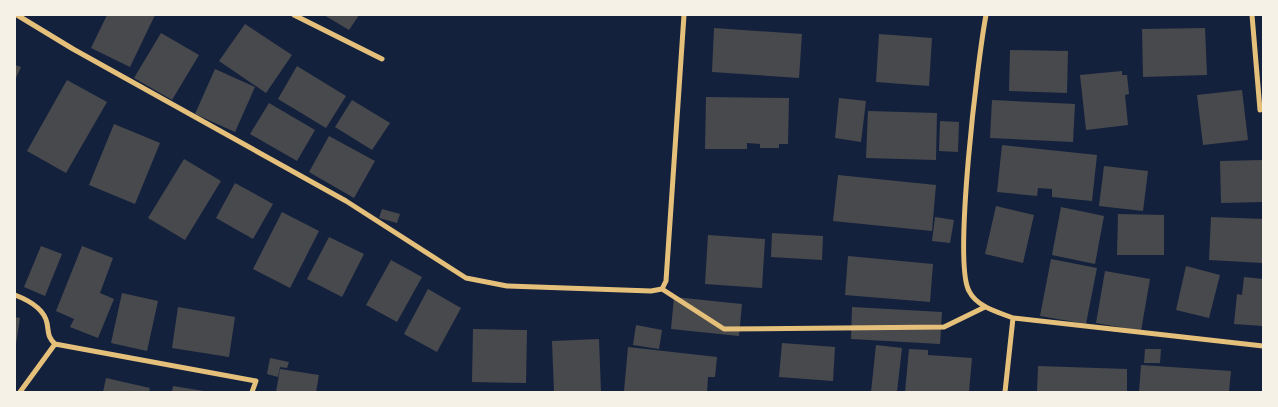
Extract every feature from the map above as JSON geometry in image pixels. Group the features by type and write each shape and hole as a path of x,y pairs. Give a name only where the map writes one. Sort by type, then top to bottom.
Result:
{"street":[{"path":"17,15 73,49 346,201 466,278 507,286 662,289 724,329 944,327 985,307"},
{"path":"294,15 382,59"},
{"path":"662,289 666,281 684,15"},
{"path":"986,15 978,56 966,208 963,274 969,292 985,307 1013,318 1263,346"},
{"path":"1252,15 1260,110 1263,108"},
{"path":"15,295 27,299 38,307 47,321 48,337 54,344 256,381 252,392"},
{"path":"1005,392 1013,318"},
{"path":"20,392 54,344"}],"building":[{"path":"107,15 155,15 130,67 91,48"},
{"path":"324,15 359,15 349,30"},
{"path":"245,24 292,55 266,93 219,61"},
{"path":"714,28 802,34 799,78 712,72"},
{"path":"1205,28 1207,75 1143,77 1142,29"},
{"path":"161,33 199,55 172,100 134,78"},
{"path":"879,34 932,38 929,86 876,82"},
{"path":"1010,50 1068,51 1067,93 1009,91"},
{"path":"15,65 21,67 15,80"},
{"path":"297,66 346,96 326,128 278,99"},
{"path":"215,69 255,87 235,132 195,114"},
{"path":"1122,71 1122,75 1127,75 1129,94 1125,95 1128,125 1086,130 1080,75"},
{"path":"67,80 107,102 66,173 27,151"},
{"path":"1242,90 1248,140 1203,145 1197,95"},
{"path":"706,97 789,98 788,144 779,144 779,148 760,148 760,144 747,143 747,149 705,149"},
{"path":"839,98 866,101 861,142 835,138"},
{"path":"352,100 390,123 372,150 335,127"},
{"path":"992,100 1075,104 1073,142 990,138"},
{"path":"269,103 315,130 297,161 250,134"},
{"path":"868,111 937,113 936,160 866,158"},
{"path":"940,121 959,122 958,152 939,151"},
{"path":"114,124 160,143 135,204 89,185"},
{"path":"329,136 375,161 354,198 309,172"},
{"path":"1002,145 1097,155 1092,201 1052,197 1052,189 1038,188 1037,196 997,192"},
{"path":"184,159 221,181 185,240 148,218"},
{"path":"1263,160 1263,202 1221,203 1220,161"},
{"path":"1104,166 1148,171 1143,211 1099,206"},
{"path":"838,175 936,185 932,231 833,221"},
{"path":"235,183 273,204 253,239 216,218"},
{"path":"996,206 1034,215 1023,263 985,254"},
{"path":"1061,207 1104,216 1095,264 1052,255"},
{"path":"382,209 400,214 397,223 379,218"},
{"path":"282,212 319,231 290,288 253,269"},
{"path":"1118,214 1164,215 1164,255 1117,255"},
{"path":"935,217 954,220 950,243 932,241"},
{"path":"1211,217 1263,219 1263,263 1209,260"},
{"path":"772,233 823,236 822,260 771,257"},
{"path":"708,235 765,239 762,288 705,284"},
{"path":"329,237 364,254 342,297 307,279"},
{"path":"41,246 62,254 45,296 24,287"},
{"path":"82,246 113,258 100,293 114,299 98,338 70,327 74,319 56,311"},
{"path":"848,256 933,264 930,302 845,295"},
{"path":"1051,259 1097,268 1086,324 1040,316"},
{"path":"391,260 422,277 397,322 366,305"},
{"path":"1186,266 1220,275 1209,318 1176,310"},
{"path":"1105,271 1150,279 1141,331 1096,323"},
{"path":"1244,277 1263,279 1263,326 1234,324 1237,294 1242,295"},
{"path":"428,289 461,308 437,352 404,334"},
{"path":"122,293 158,301 147,351 111,343"},
{"path":"674,297 742,304 739,336 671,329"},
{"path":"178,307 235,317 229,357 172,348"},
{"path":"852,307 942,312 940,344 851,339"},
{"path":"15,317 20,318 16,344 15,344"},
{"path":"636,325 662,330 659,349 633,345"},
{"path":"473,329 527,330 526,383 472,382"},
{"path":"599,339 601,392 554,392 552,341"},
{"path":"782,343 835,347 833,381 779,377"},
{"path":"876,345 902,348 897,392 871,392"},
{"path":"628,347 717,357 715,377 708,377 707,392 624,391"},
{"path":"909,349 928,350 928,355 972,358 969,392 905,392"},
{"path":"1145,349 1161,349 1160,363 1144,363"},
{"path":"270,358 289,362 287,368 280,367 278,377 267,374"},
{"path":"1141,365 1231,371 1229,392 1139,392"},
{"path":"1038,366 1127,369 1127,392 1037,392"},
{"path":"280,369 319,375 316,392 276,392"},
{"path":"106,378 150,388 149,392 103,392"},
{"path":"173,386 204,391 204,392 172,392"}]}
